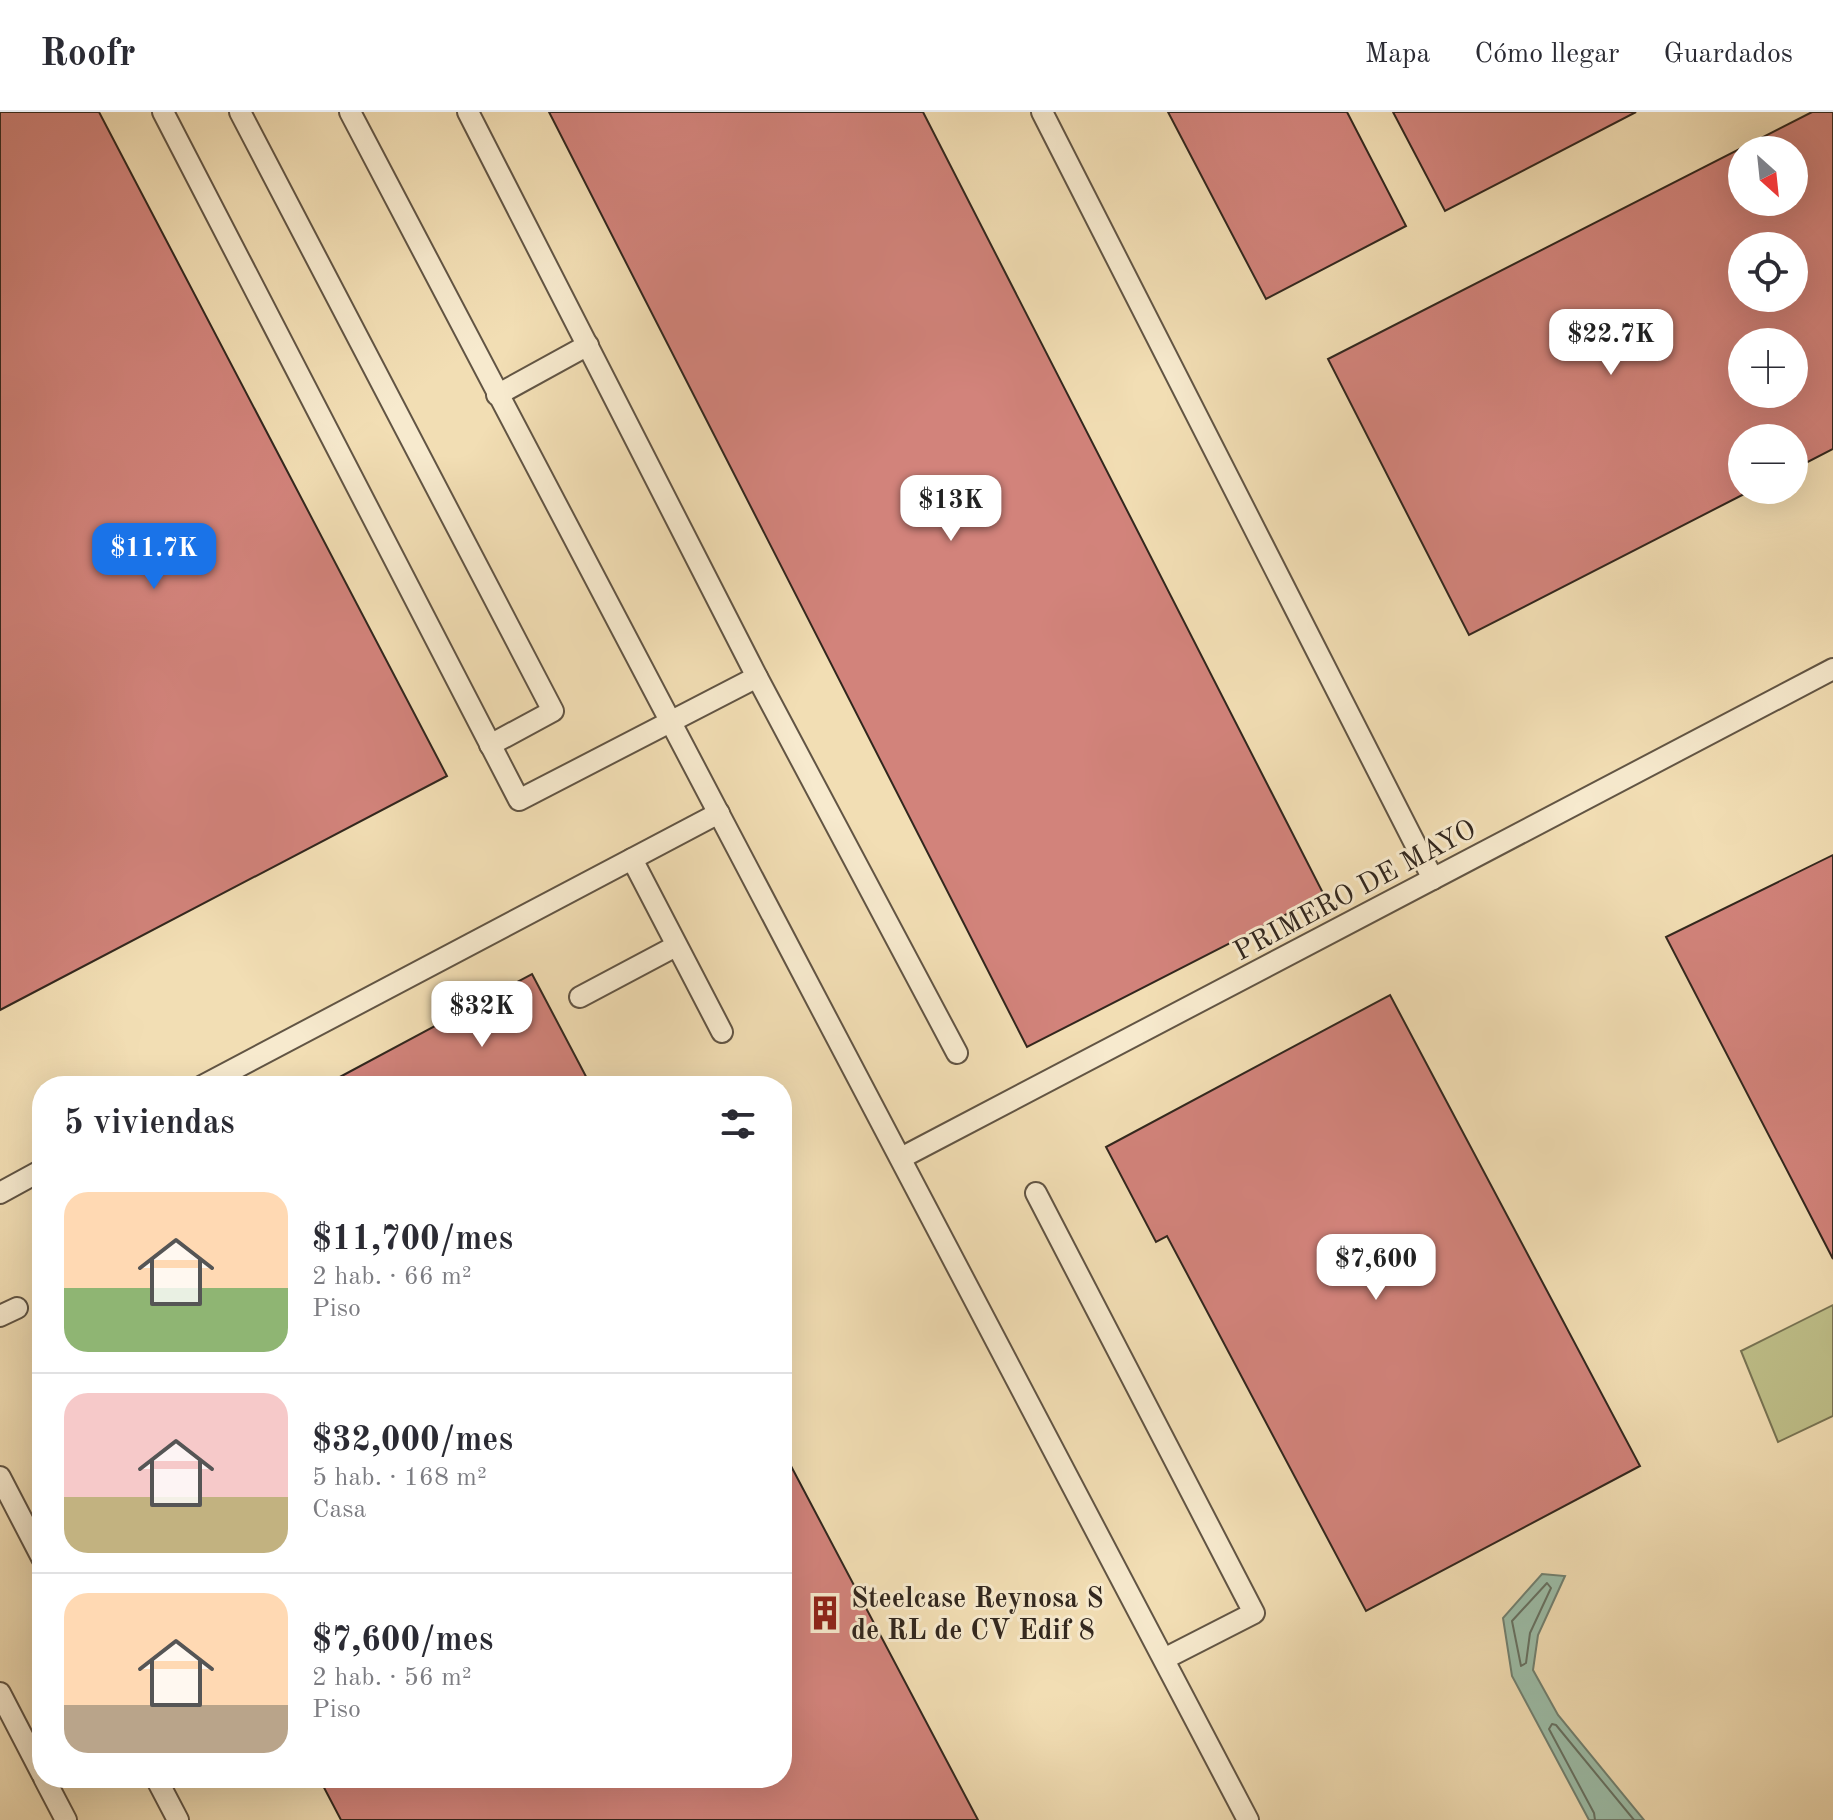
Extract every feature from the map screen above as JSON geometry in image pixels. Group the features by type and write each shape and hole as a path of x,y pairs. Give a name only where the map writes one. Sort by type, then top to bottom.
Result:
{"lane":[{"path":"163,112 519,800 757,677"},
{"path":"240,112 553,711 490,745"},
{"path":"350,112 1248,1820"},
{"path":"468,112 757,677 957,1053"},
{"path":"1042,112 1433,879"},
{"path":"497,395 588,345"},
{"name":"PRIMERO DE MAYO","path":"901,1158 1833,669"},
{"path":"221,1076 719,813"},
{"path":"632,859 722,1032"},
{"path":"580,997 676,946"},
{"path":"0,1193 32,1175"},
{"path":"1036,1193 1254,1613 1164,1659"},
{"path":"0,1477 32,1539"},
{"path":"0,1693 32,1755"},
{"path":"49,1788 66,1820"},
{"path":"161,1788 178,1820"}],"green space":[{"path":"1833,1305 1833,1416 1778,1442 1741,1351"}],"water":[{"path":"1542,1574 1565,1576 1538,1635 1533,1670 1558,1715 1644,1820 1589,1820 1512,1676 1503,1618"}],"building":[{"path":"0,112 99,112 447,776 0,1010"},
{"path":"549,112 923,112 1324,895 1027,1047"},
{"path":"1168,112 1347,112 1406,226 1266,299"},
{"path":"1393,112 1636,112 1445,211"},
{"path":"1812,112 1833,112 1833,449 1808,462 1808,424 1728,424 1728,502 1469,635 1328,359 1728,155 1728,216 1808,216 1808,136 1765,136"},
{"path":"1833,855 1833,1259 1666,937"},
{"path":"532,974 586,1076 342,1076"},
{"path":"1390,995 1640,1466 1366,1611 1167,1236 1156,1242 1106,1147"},
{"name":"Steelcase Reynosa S de RL de CV Edif 8","path":"792,1468 978,1820 341,1820 324,1788 792,1788"}],"place":[{"name":"Steelcase Reynosa S de RL de CV Edif 8","path":"825,1613"}]}
